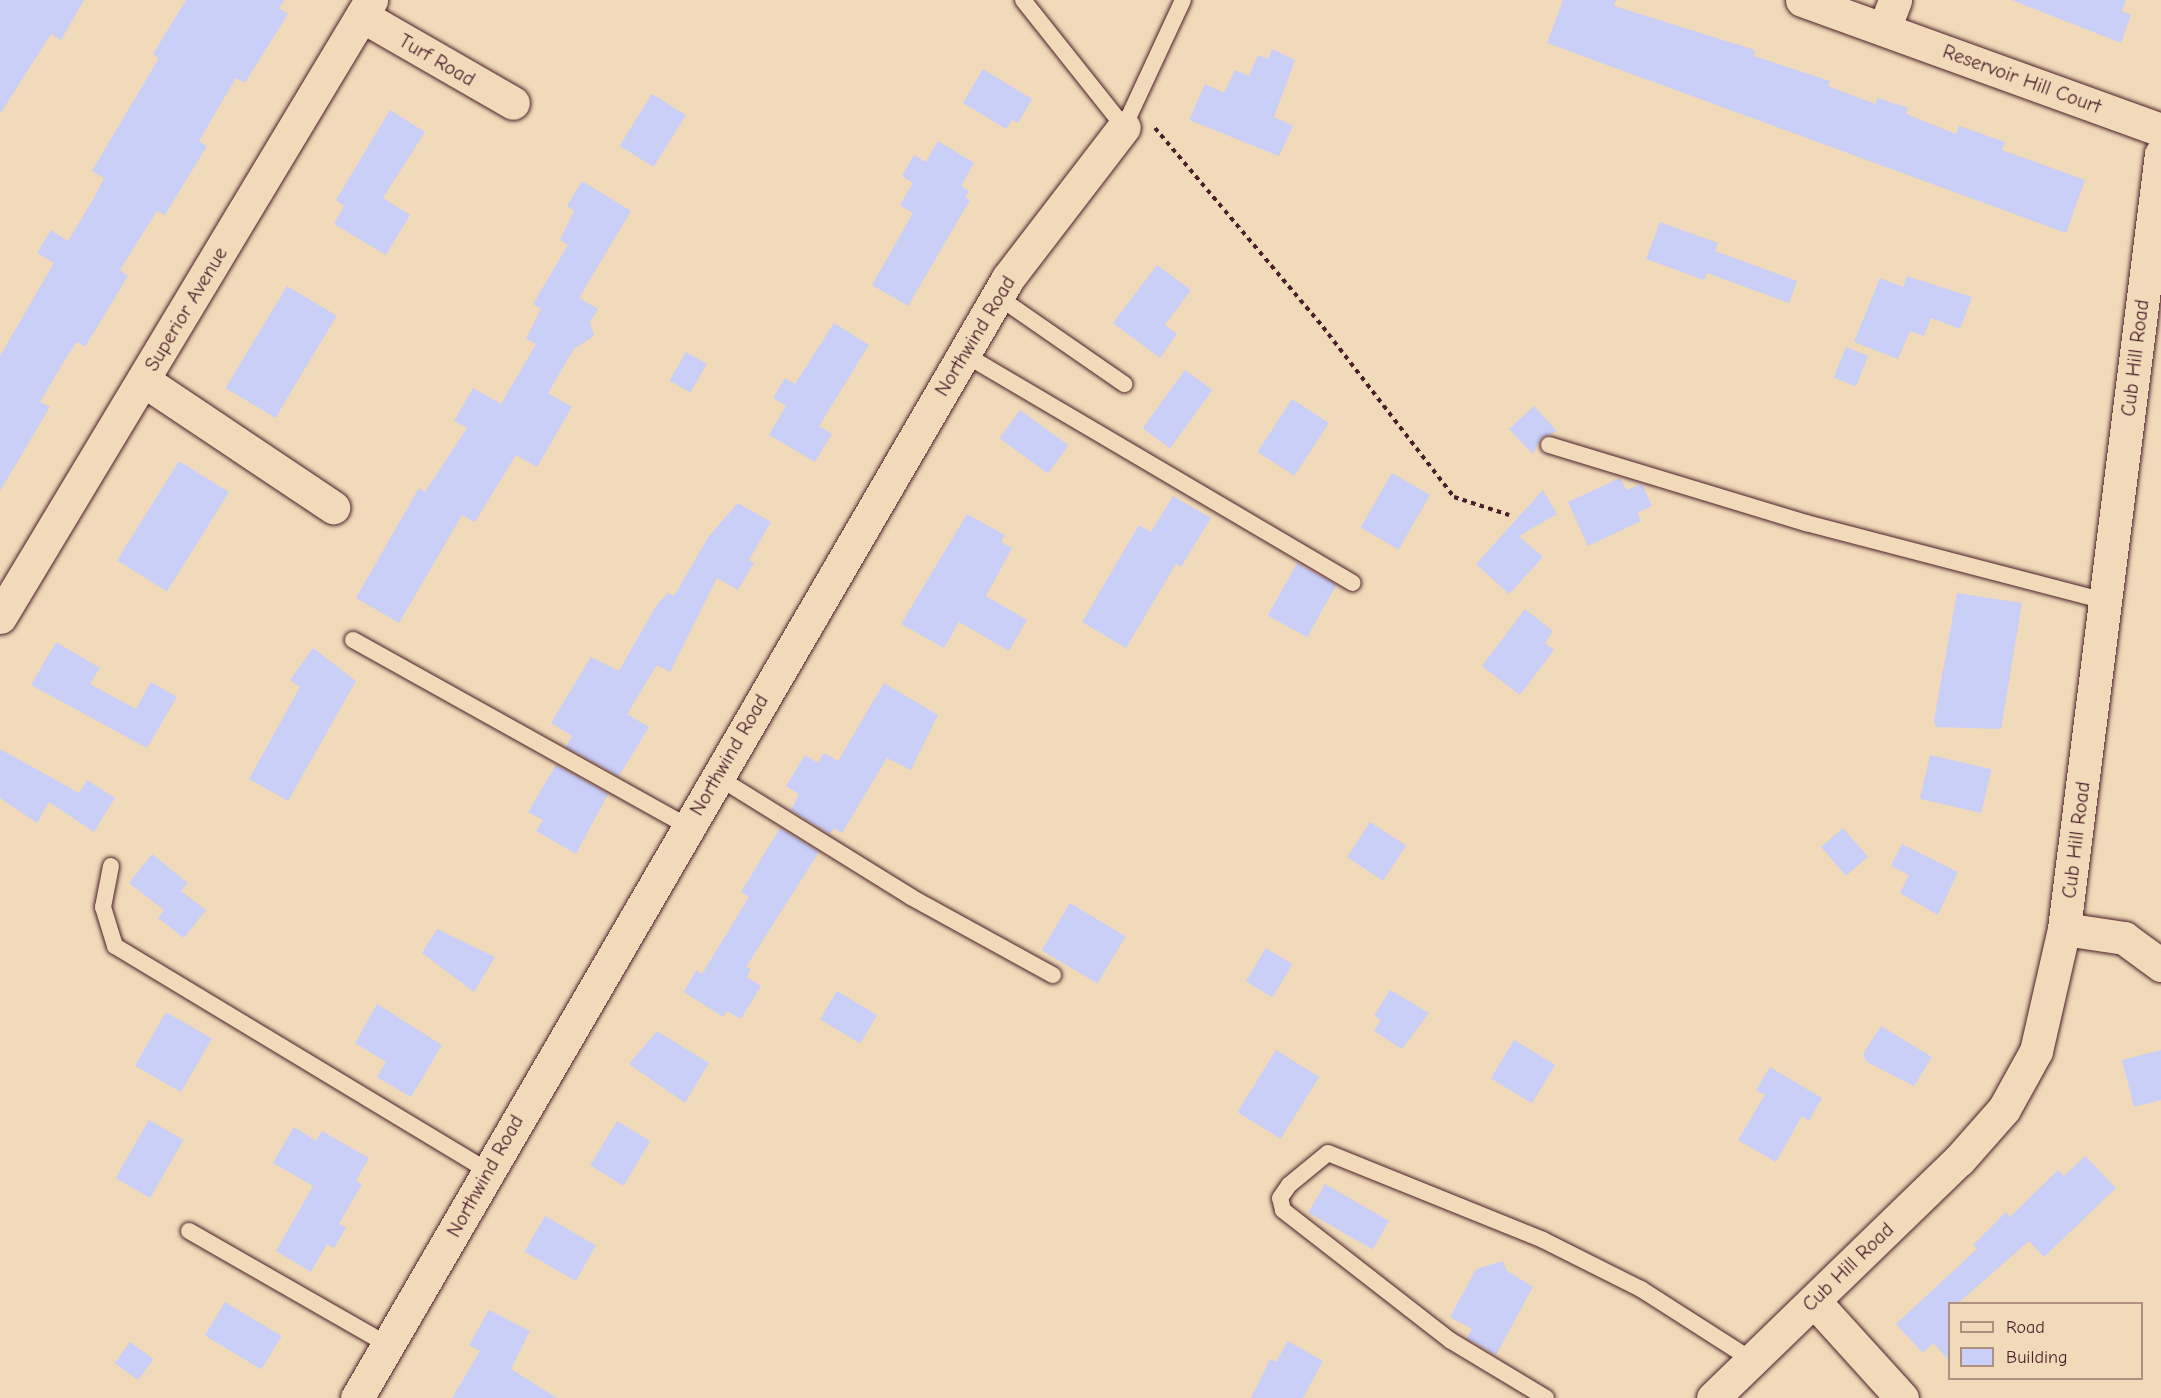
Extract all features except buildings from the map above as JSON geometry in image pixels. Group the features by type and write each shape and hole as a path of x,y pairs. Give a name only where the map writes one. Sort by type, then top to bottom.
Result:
{"street":[{"name":"Reservoir Hill Court","path":"1802,0 1889,14 2161,130"},
{"name":"Turf Road","path":"366,8 513,104"},
{"name":"Superior Avenue","path":"0,617 366,8"},
{"name":"Northwind Road","path":"357,1398 716,776 997,296 1124,127"},
{"name":"Cub Hill Road","path":"1713,1398 1959,1160 2022,1084 2048,1012 2064,929 2161,154"},
{"path":"143,380 333,507"},
{"path":"2064,929 2124,938 2161,965"},
{"path":"1814,1301 1902,1398"}],"lane":[{"path":"1023,0 1124,127 1183,0"},
{"path":"997,296 1124,384"},
{"path":"963,354 1352,583"},
{"path":"1549,445 1806,523 2106,601"},
{"path":"353,640 687,826"},
{"path":"716,776 911,897 1053,975"},
{"path":"111,866 103,907 115,946 489,1172"},
{"path":"1546,1398 1452,1341 1282,1210 1280,1198 1288,1185 1328,1153 1552,1245 1650,1294 1752,1360"},
{"path":"189,1231 388,1345"}],"path":[{"path":"1124,127 1137,122 1167,138 1454,497 1509,516"}]}
